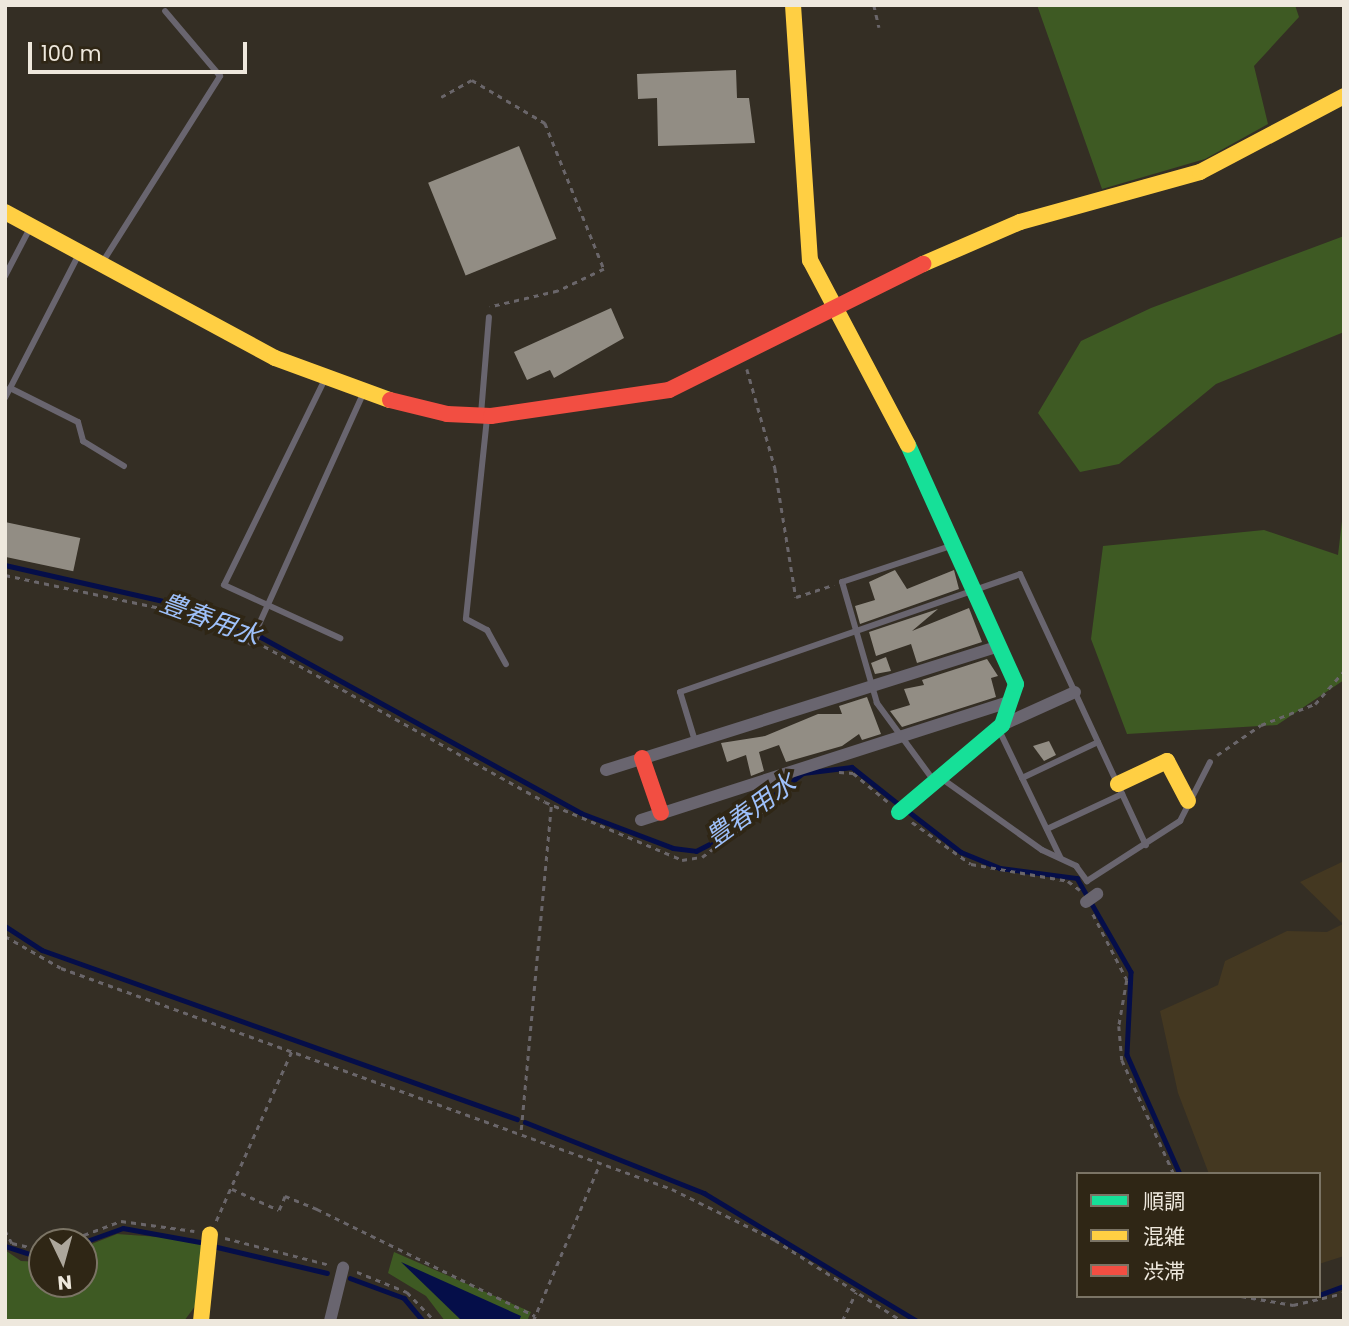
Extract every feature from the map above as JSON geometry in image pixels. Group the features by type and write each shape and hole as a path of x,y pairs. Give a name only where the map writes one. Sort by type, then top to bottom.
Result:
{"street":[{"path":"793,5 806,241 833,310 940,506 975,595 1016,684 1000,727"},
{"path":"5,212 326,379 429,411 484,416 646,396 743,356 986,234 1200,172 1344,96"},
{"path":"606,771 999,646"},
{"path":"905,806 1000,727 1074,692"},
{"path":"641,820 1009,702"},
{"path":"642,758 661,813"},
{"path":"1120,789 1167,761 1188,801"},
{"path":"201,1321 210,1234"},
{"path":"330,1321 343,1268"}],"lane":[{"path":"101,264 220,76 165,11"},
{"path":"5,276 31,226"},
{"path":"5,398 80,253"},
{"path":"489,317 484,416 466,619 487,629 506,664"},
{"path":"326,379 223,585 340,638"},
{"path":"10,388 78,422 83,441 124,466"},
{"path":"254,635 364,392"},
{"path":"954,545 842,582 873,686 898,736 936,779 1060,857 1087,881 1180,821 1210,762"},
{"path":"695,741 680,692 975,595 1020,574 1146,845"},
{"path":"1000,727 1060,857"},
{"path":"1022,778 1098,742"},
{"path":"1047,829 1120,789"}],"path":[{"path":"874,5 879,27"},
{"path":"441,97 472,80 545,123 604,269 558,291 490,306 489,317"},
{"path":"743,356 775,468 796,597 842,582"},
{"path":"1210,762 1261,725 1315,704 1344,671"},
{"path":"521,1130 551,805"},
{"path":"5,936 61,968 521,1130 732,1215 902,1321"},
{"path":"210,1234 292,1050"},
{"path":"232,1189 279,1210 285,1196 306,1204 534,1319 601,1162"},
{"path":"98,1230 121,1221 210,1234 343,1268 407,1292 435,1321"},
{"path":"5,1230 12,1243 28,1247"},
{"path":"842,1321 856,1292"},
{"path":"1253,1298 1293,1305 1344,1293"}],"shaded area":[{"path":"1344,861 1344,1256 1321,1263 1321,1172 1208,1172 1178,1093 1160,1011 1218,985 1225,961 1287,931 1327,932 1343,924 1300,882"},
{"path":"401,1262 521,1316 519,1321 462,1321"}],"green space":[{"path":"1037,5 1295,5 1299,17 1254,66 1268,124 1205,159 1102,189"},
{"path":"1344,236 1344,332 1216,384 1119,464 1080,472 1038,413 1081,341 1151,308"},
{"path":"1344,504 1344,680 1277,725 1127,734 1091,639 1103,546 1264,530 1338,555"},
{"path":"117,1234 202,1240 202,1297 184,1321 5,1321 5,1250 21,1261 28,1261 28,1298 98,1298 98,1241"},
{"path":"394,1252 531,1312 527,1321 445,1321 426,1296 388,1273"}],"building":[{"path":"736,70 737,98 749,98 755,143 658,146 657,98 638,99 637,74"},
{"path":"519,146 556,239 466,275 428,183"},
{"path":"611,308 624,338 554,378 550,370 527,380 514,352"},
{"path":"5,522 80,538 73,571 5,557"},
{"path":"895,570 907,589 954,570 959,589 860,624 855,606 875,600 869,582"},
{"path":"969,608 982,642 917,663 911,644 876,656 869,632 938,609 912,631"},
{"path":"886,657 891,671 875,674 871,663"},
{"path":"987,659 998,676 991,678 996,697 902,727 890,711 910,705 904,689 924,685 922,680"},
{"path":"867,697 881,734 862,740 859,734 842,746 786,762 779,745 759,752 764,771 751,776 746,755 727,762 721,743 765,736 818,714 842,714 839,706"},
{"path":"1049,741 1056,755 1044,761 1033,746"}],"waterway":[{"name":"豊春用水","path":"5,565 181,605 261,637 581,813 673,848 696,851 712,843 803,773 852,767 901,806"},
{"name":"豊春用水","path":"908,811 961,852 1000,868 1077,878 1131,972 1127,1055 1179,1172"},
{"path":"5,926 42,950 517,1119"},
{"path":"525,1122 704,1193 917,1321"},
{"path":"98,1237 123,1228 200,1242"},
{"path":"5,1246 28,1253"},
{"path":"213,1246 327,1273"},
{"path":"350,1278 404,1298 423,1321"},
{"name":"豊春用水","path":"1321,1294 1344,1286"}],"traffic: fast":[{"path":"899,812 1002,725 1016,684 908,445"}],"traffic: slow":[{"path":"793,5 810,260 908,445"},
{"path":"923,264 1020,222 1200,172 1344,96"},
{"path":"5,212 275,358 390,400"},
{"path":"1118,784 1167,761 1188,801"},
{"path":"201,1321 210,1234"}],"traffic: jam":[{"path":"390,400 447,414 491,416 669,390 923,264"},
{"path":"642,758 661,813"}]}
